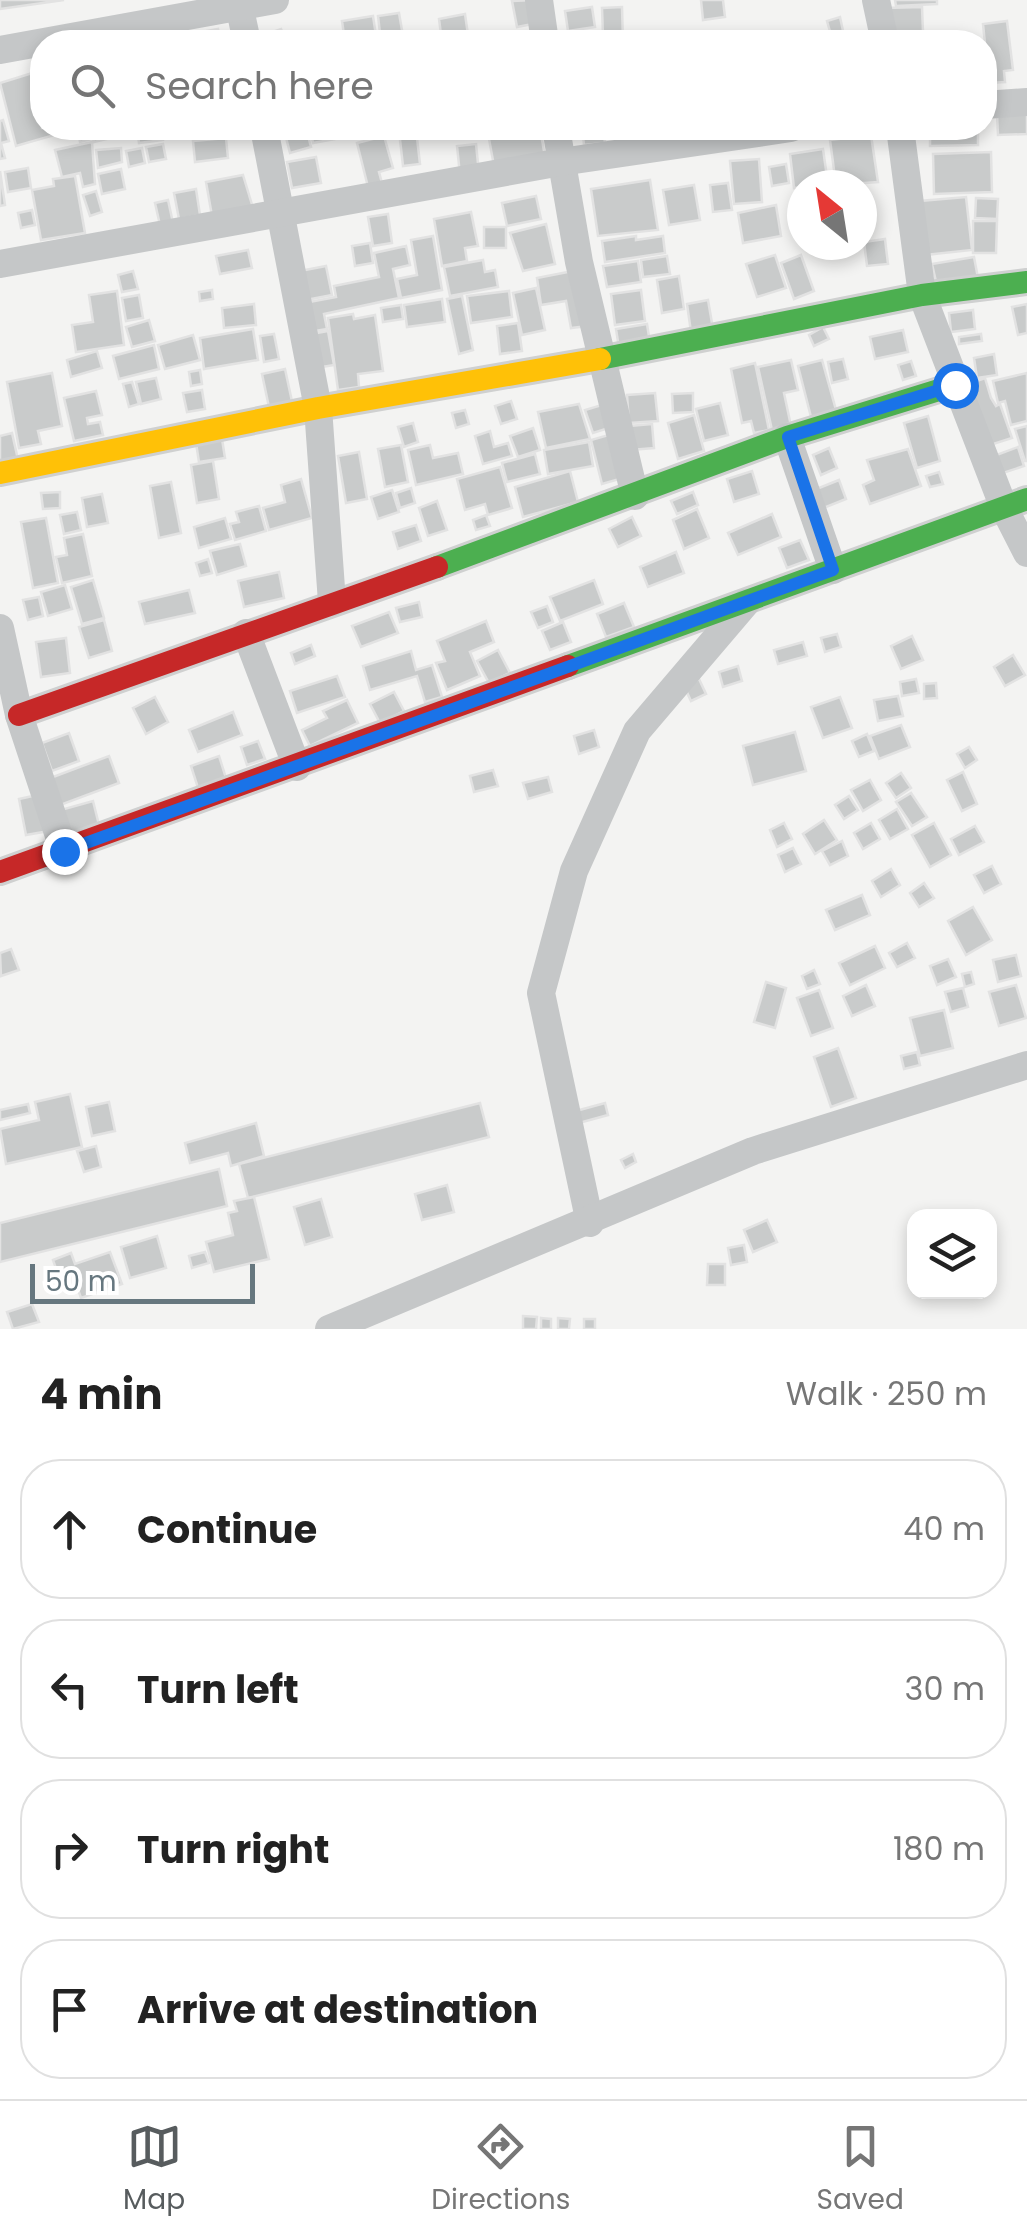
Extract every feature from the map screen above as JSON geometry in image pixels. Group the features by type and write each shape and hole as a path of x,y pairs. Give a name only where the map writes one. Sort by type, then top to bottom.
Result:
{"street":[{"path":"101,30 238,3 275,0"},
{"path":"539,0 543,30"},
{"path":"876,0 882,30"},
{"path":"238,3 244,30"},
{"path":"0,50 30,44"},
{"path":"997,104 1027,102"},
{"path":"266,140 318,408 332,602"},
{"path":"558,140 601,359 635,496"},
{"path":"0,264 561,162 710,140"},
{"path":"902,140 922,295 955,385 1016,504 1027,553"},
{"path":"0,473 318,408 601,359 922,295 1027,282"},
{"path":"19,715 635,496 788,437 955,385"},
{"path":"788,437 833,570"},
{"path":"0,872 1016,504"},
{"path":"590,1223 541,993 574,871 637,731 748,600"},
{"path":"0,628 19,715 64,851"},
{"path":"246,633 296,767"},
{"path":"329,1329 590,1223 753,1151 1027,1065"}],"building":[{"path":"0,0 64,0 0,9"},
{"path":"534,0 538,23 517,27 512,1"},
{"path":"701,0 723,0 725,17 703,20"},
{"path":"895,0 937,0 937,4 896,6"},
{"path":"592,7 595,27 568,30 565,11"},
{"path":"622,7 623,30 603,30 602,8"},
{"path":"922,7 923,30 885,30 885,8"},
{"path":"399,13 402,30 380,30 378,16"},
{"path":"465,14 467,30 440,30 439,19"},
{"path":"373,16 375,30 343,30 342,21"},
{"path":"840,17 843,30 830,30 827,21"},
{"path":"1007,21 1013,70 1004,71 1005,82 997,82 997,30 984,30 983,24"},
{"path":"30,74 30,140 37,140 16,146 0,83"},
{"path":"997,114 1027,114 1027,134 998,135"},
{"path":"3,120 9,141 1,143 5,158 0,159 0,121"},
{"path":"226,140 228,158 195,162 193,141"},
{"path":"287,140 309,140 311,147 290,153"},
{"path":"385,140 393,168 379,172 383,187 369,191 357,143"},
{"path":"400,140 417,140 420,164 403,166"},
{"path":"489,140 542,140 545,157 494,166"},
{"path":"583,140 605,140 605,143 584,145"},
{"path":"830,140 872,140 876,170 834,170"},
{"path":"930,140 978,140 978,145 930,146"},
{"path":"92,142 95,184 83,187 80,173 62,177 55,150"},
{"path":"163,144 166,159 149,162 146,147"},
{"path":"476,144 479,173 460,175 457,146"},
{"path":"121,148 122,162 98,168 96,150"},
{"path":"142,148 145,163 129,167 126,151"},
{"path":"823,149 826,170 792,170 790,154"},
{"path":"991,152 992,192 934,194 933,154"},
{"path":"316,157 321,183 292,188 287,162"},
{"path":"759,159 762,202 734,204 730,161"},
{"path":"786,164 787,183 772,186 769,167"},
{"path":"28,168 31,188 8,192 5,172"},
{"path":"121,169 125,189 102,194 98,174"},
{"path":"0,171 5,205 0,206"},
{"path":"243,175 253,208 212,216 206,182"},
{"path":"75,176 85,233 41,240 32,190 54,186 53,179"},
{"path":"650,180 658,230 598,236 591,189"},
{"path":"728,183 732,210 713,212 710,185"},
{"path":"694,185 700,220 669,225 663,190"},
{"path":"196,189 200,215 179,219 174,193"},
{"path":"96,191 102,212 90,216 83,195"},
{"path":"536,196 541,219 507,226 502,203"},
{"path":"966,197 972,250 925,255 920,201"},
{"path":"976,198 998,199 997,219 975,218"},
{"path":"168,200 173,223 160,225 155,203"},
{"path":"776,205 781,236 743,243 738,213"},
{"path":"32,210 35,225 21,228 18,213"},
{"path":"471,212 478,246 465,248 467,261 442,266 434,219"},
{"path":"388,214 392,243 373,246 368,217"},
{"path":"973,221 997,221 996,253 973,253"},
{"path":"546,224 555,264 523,271 510,233"},
{"path":"484,227 506,227 506,248 484,248"},
{"path":"433,236 442,290 401,298 397,279 417,275 411,240"},
{"path":"636,236 636,240 663,236 665,253 605,262 602,241"},
{"path":"885,239 888,264 867,266 866,260 877,260 877,240"},
{"path":"370,243 373,263 355,266 352,246"},
{"path":"406,246 410,265 393,269 399,298 324,314 327,329 309,332 304,303 336,297 334,286 379,277 374,253"},
{"path":"248,250 252,268 220,274 216,256"},
{"path":"775,255 786,288 757,297 746,264"},
{"path":"667,256 670,274 643,277 641,260"},
{"path":"974,257 978,278 937,286 932,264"},
{"path":"483,260 485,272 495,270 498,287 450,296 444,267"},
{"path":"803,260 814,291 794,299 781,263"},
{"path":"638,261 641,282 607,287 603,266"},
{"path":"326,266 332,295 306,300 300,271"},
{"path":"578,270 588,326 571,328 566,301 541,305 537,278"},
{"path":"133,271 138,289 122,292 118,275"},
{"path":"679,276 684,309 662,313 657,280"},
{"path":"536,288 545,330 522,335 513,293"},
{"path":"212,290 213,299 200,301 199,292"},
{"path":"641,290 645,321 615,325 611,294"},
{"path":"117,291 124,345 76,352 72,325 93,322 89,295"},
{"path":"509,291 512,317 471,323 467,296"},
{"path":"139,295 143,318 126,321 122,298"},
{"path":"462,296 473,350 459,354 447,299"},
{"path":"442,299 445,322 407,327 404,305"},
{"path":"708,300 713,329 691,332 687,304"},
{"path":"254,304 256,325 224,328 222,308"},
{"path":"1027,304 1027,333 1018,335 1012,307"},
{"path":"401,305 403,319 383,322 381,308"},
{"path":"973,310 975,329 951,332 949,313"},
{"path":"353,314 354,319 375,315 383,371 358,374 359,387 338,390 328,318"},
{"path":"149,320 155,341 132,347 126,327"},
{"path":"518,323 522,351 500,354 497,326"},
{"path":"647,324 650,343 619,348 616,329"},
{"path":"823,327 829,339 814,346 809,335"},
{"path":"253,329 258,360 204,369 200,338"},
{"path":"903,330 908,352 875,359 870,337"},
{"path":"328,331 334,365 316,368 311,334"},
{"path":"274,334 279,359 264,362 260,336"},
{"path":"981,334 982,341 959,344 959,337"},
{"path":"193,335 200,360 165,369 158,345"},
{"path":"154,345 159,369 119,379 113,356"},
{"path":"97,351 102,368 71,377 67,360"},
{"path":"994,354 997,375 977,378 974,358"},
{"path":"843,359 848,379 832,383 828,362"},
{"path":"791,360 798,390 784,393 791,426 772,430 758,367"},
{"path":"822,360 836,410 811,417 798,366"},
{"path":"911,361 916,376 903,380 898,365"},
{"path":"755,363 769,430 754,433 751,421 742,423 731,369"},
{"path":"285,369 293,406 270,412 262,374"},
{"path":"200,370 202,384 191,386 189,372"},
{"path":"52,373 62,426 38,431 41,444 19,448 7,382"},
{"path":"1027,373 1027,421 1011,425 1005,401 998,403 993,381"},
{"path":"156,378 161,399 141,404 136,382"},
{"path":"985,378 991,398 996,406 1000,404 1012,438 987,446 966,385"},
{"path":"132,382 139,404 129,407 123,384"},
{"path":"202,390 205,409 187,412 183,393"},
{"path":"96,391 102,415 87,418 88,424 100,422 103,435 74,441 64,398"},
{"path":"655,393 658,421 629,423 627,395"},
{"path":"693,393 693,412 673,413 672,394"},
{"path":"511,401 517,419 501,424 495,406"},
{"path":"720,403 728,435 704,441 696,409"},
{"path":"579,404 590,439 546,448 538,412"},
{"path":"605,404 612,427 593,433 585,410"},
{"path":"465,410 469,424 456,428 452,413"},
{"path":"694,415 704,451 678,459 668,423"},
{"path":"928,416 940,461 917,468 904,423"},
{"path":"413,423 418,442 404,447 398,427"},
{"path":"652,424 654,448 631,450 629,426"},
{"path":"1027,426 1027,461 1025,461 1015,429"},
{"path":"533,428 540,450 518,457 510,436"},
{"path":"490,431 494,447 508,443 512,456 483,464 475,436"},
{"path":"12,433 19,464 0,469 0,436"},
{"path":"612,434 623,478 602,484 591,440"},
{"path":"222,439 225,458 199,462 196,443"},
{"path":"589,442 593,466 548,474 544,450"},
{"path":"401,445 408,482 385,487 378,449"},
{"path":"430,445 433,458 458,453 463,474 416,485 408,450"},
{"path":"1018,447 1024,466 997,475 991,457"},
{"path":"829,448 837,468 821,475 813,455"},
{"path":"908,449 921,486 870,504 863,485 874,480 867,460"},
{"path":"359,452 367,499 346,503 338,456"},
{"path":"535,454 540,474 507,482 502,463"},
{"path":"213,461 219,499 197,503 191,465"},
{"path":"500,467 512,508 488,515 485,504 465,510 457,479"},
{"path":"570,471 578,502 523,517 515,487"},
{"path":"752,471 759,494 734,502 727,479"},
{"path":"939,472 943,484 930,487 926,476"},
{"path":"301,479 312,518 269,530 263,508 285,502 281,485"},
{"path":"839,480 846,499 821,509 814,490"},
{"path":"171,482 181,533 159,538 150,486"},
{"path":"411,488 415,503 400,508 396,493"},
{"path":"392,490 399,512 378,519 371,497"},
{"path":"60,492 60,508 43,509 41,493"},
{"path":"693,492 698,505 677,514 671,501"},
{"path":"102,494 108,523 87,527 82,498"},
{"path":"437,501 447,530 428,536 419,508"},
{"path":"259,506 266,531 235,540 230,524 239,522 236,512"},
{"path":"697,509 709,538 684,549 673,520"},
{"path":"77,512 81,530 64,534 60,515"},
{"path":"772,514 781,537 738,555 728,533"},
{"path":"486,515 490,526 476,530 473,520"},
{"path":"632,517 641,536 618,547 609,529"},
{"path":"46,518 58,583 33,588 21,522"},
{"path":"225,518 231,539 199,548 194,527"},
{"path":"416,525 421,541 398,549 393,532"},
{"path":"83,534 92,576 62,583 56,557 67,555 64,538"},
{"path":"800,540 809,560 787,568 779,548"},
{"path":"240,544 246,566 217,575 210,551"},
{"path":"676,552 684,573 648,587 640,567"},
{"path":"208,559 212,573 200,576 196,563"},
{"path":"279,572 284,598 244,607 238,581"},
{"path":"93,580 104,618 82,624 71,587"},
{"path":"594,580 603,604 560,621 550,597"},
{"path":"65,585 72,609 48,616 41,592"},
{"path":"189,590 195,613 145,624 139,602"},
{"path":"39,597 43,616 28,620 23,600"},
{"path":"419,602 422,617 400,622 396,608"},
{"path":"624,603 634,627 606,637 597,614"},
{"path":"547,606 553,622 538,628 531,612"},
{"path":"389,612 398,633 361,647 352,626"},
{"path":"104,620 112,651 89,658 79,627"},
{"path":"486,621 494,642 470,652 480,676 447,690 436,663 445,661 437,641"},
{"path":"563,622 571,642 550,650 542,631"},
{"path":"837,634 841,647 825,652 821,638"},
{"path":"912,636 923,660 901,669 891,646"},
{"path":"66,638 70,673 41,677 36,642"},
{"path":"803,642 807,656 778,664 774,650"},
{"path":"311,645 315,656 295,664 291,653"},
{"path":"498,650 510,673 489,683 477,661"},
{"path":"411,651 416,670 432,665 442,697 425,702 417,676 370,690 363,666"},
{"path":"1013,655 1025,675 1005,686 994,667"},
{"path":"738,666 742,681 723,687 719,672"},
{"path":"337,676 345,697 297,713 290,691"},
{"path":"699,679 706,694 691,701 684,686"},
{"path":"916,679 919,693 902,696 900,682"},
{"path":"936,683 937,698 924,699 924,684"},
{"path":"394,692 404,711 380,723 370,704"},
{"path":"898,696 903,716 878,721 874,700"},
{"path":"155,697 168,722 146,734 133,708"},
{"path":"840,697 852,728 823,738 811,707"},
{"path":"347,700 358,723 310,746 302,730 327,718 323,711"},
{"path":"233,712 242,735 198,752 189,730"},
{"path":"901,725 910,747 879,759 870,736"},
{"path":"594,730 599,747 579,754 574,736"},
{"path":"795,732 806,771 753,785 743,746"},
{"path":"69,733 79,761 52,771 42,743"},
{"path":"867,734 874,751 859,757 852,741"},
{"path":"258,741 265,759 247,765 241,747"},
{"path":"969,747 977,760 965,768 957,754"},
{"path":"109,756 119,783 55,807 45,780"},
{"path":"219,756 226,778 198,788 191,766"},
{"path":"493,770 498,786 474,792 470,776"},
{"path":"963,772 977,804 962,811 947,780"},
{"path":"901,773 911,788 896,798 886,783"},
{"path":"548,777 552,792 528,799 523,783"},
{"path":"870,780 881,800 863,811 851,790"},
{"path":"911,793 927,817 912,826 896,802"},
{"path":"42,794 49,831 26,835 19,799"},
{"path":"849,796 858,810 844,819 835,805"},
{"path":"93,801 99,825 64,835 57,811"},
{"path":"897,809 908,829 890,839 879,820"},
{"path":"824,820 837,840 815,854 803,834"},
{"path":"784,823 792,839 777,847 770,830"},
{"path":"871,823 880,839 863,849 854,833"},
{"path":"934,823 951,855 930,867 912,835"},
{"path":"975,826 984,842 959,855 951,839"},
{"path":"842,841 848,856 830,865 822,851"},
{"path":"793,848 801,864 785,872 778,855"},
{"path":"992,866 1001,884 984,893 974,875"},
{"path":"891,869 900,885 881,897 872,881"},
{"path":"924,883 934,898 919,907 910,893"},
{"path":"862,895 870,915 835,930 826,910"},
{"path":"973,907 992,940 966,955 948,921"},
{"path":"907,943 915,958 897,967 889,953"},
{"path":"875,946 885,968 850,985 839,963"},
{"path":"11,949 19,970 1,976 0,953"},
{"path":"1016,955 1021,976 998,982 993,960"},
{"path":"948,959 956,977 937,985 930,966"},
{"path":"814,970 820,984 807,989 802,976"},
{"path":"971,972 974,984 965,987 962,974"},
{"path":"766,982 786,988 775,1028 754,1022"},
{"path":"866,985 875,1006 852,1016 843,996"},
{"path":"1016,985 1026,1018 999,1026 989,992"},
{"path":"963,988 968,1007 951,1012 945,992"},
{"path":"819,990 833,1028 811,1036 797,998"},
{"path":"944,1010 953,1048 920,1056 910,1018"},
{"path":"838,1048 856,1098 831,1107 814,1057"},
{"path":"917,1052 920,1065 904,1069 901,1056"},
{"path":"70,1094 82,1147 6,1164 0,1129 39,1120 35,1102"},
{"path":"109,1102 115,1131 92,1136 86,1107"},
{"path":"480,1103 489,1137 248,1198 239,1164"},
{"path":"605,1103 608,1115 579,1123 576,1111"},
{"path":"28,1104 30,1113 0,1120 0,1110"},
{"path":"256,1123 264,1156 231,1166 228,1153 190,1163 185,1143"},
{"path":"96,1146 101,1167 84,1172 77,1151"},
{"path":"633,1154 636,1162 625,1168 621,1160"},
{"path":"219,1169 227,1206 0,1262 0,1223"},
{"path":"447,1185 454,1212 422,1220 415,1194"},
{"path":"254,1197 269,1259 214,1272 206,1242 233,1235 228,1213 237,1211 234,1201"},
{"path":"321,1199 332,1237 305,1245 294,1207"},
{"path":"767,1220 777,1242 753,1252 744,1230"},
{"path":"157,1236 166,1268 130,1278 121,1247"},
{"path":"744,1245 747,1262 731,1265 728,1248"},
{"path":"110,1252 122,1284 81,1298 73,1275 60,1280 53,1260 71,1253 75,1264"},
{"path":"205,1252 209,1263 192,1268 189,1256"},
{"path":"708,1264 725,1264 725,1285 707,1285"},
{"path":"32,1304 39,1322 13,1329 7,1312"},
{"path":"523,1316 537,1317 536,1329 523,1329"},
{"path":"541,1318 551,1319 551,1329 541,1329"},
{"path":"558,1318 570,1319 569,1329 558,1329"},
{"path":"584,1319 595,1319 595,1329 584,1329"}],"traffic: fast":[{"path":"600,359 922,295 1027,282"},
{"path":"437,567 787,437 955,385"},
{"path":"568,666 1027,499"}],"traffic: slow":[{"path":"0,473 318,408 600,359"}],"traffic: jam":[{"path":"19,715 437,567"},
{"path":"0,872 568,666"}],"route":[{"path":"64,851 833,570 788,437 955,385"}]}
